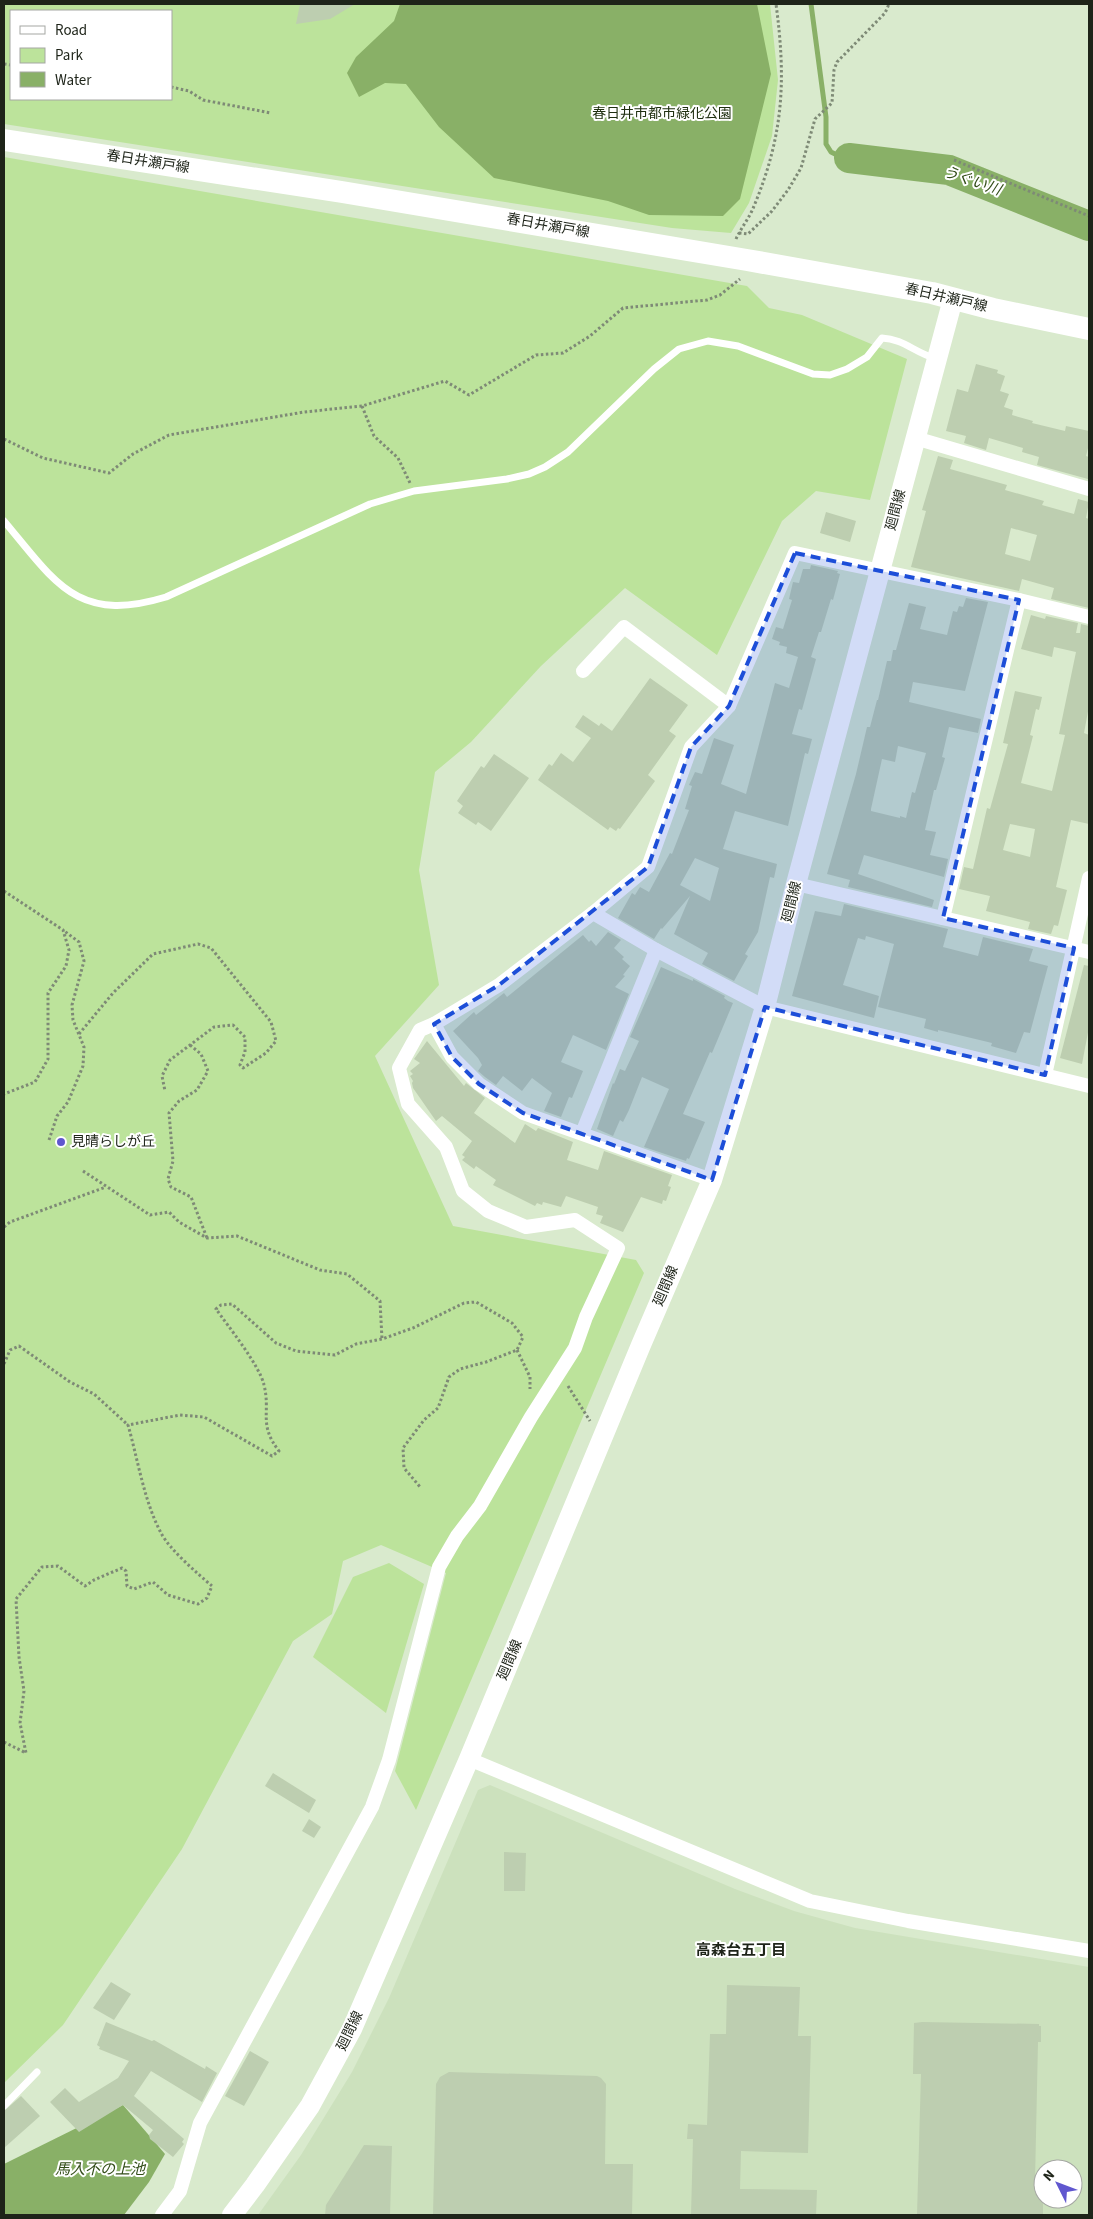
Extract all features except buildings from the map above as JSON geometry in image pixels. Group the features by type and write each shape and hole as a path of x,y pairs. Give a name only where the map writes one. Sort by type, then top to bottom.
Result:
{"main road":[{"name":"春日井瀬戸線","path":"4,140 342,192 747,260 932,293 1089,329"}],"street":[{"name":"廻間線","path":"232,2215 256,2185 310,2106 352,2030 469,1759 712,1180 765,1007 796,884 953,299"},
{"path":"915,438 1089,490"},
{"path":"162,2215 180,2191 200,2123 372,1807 388,1760 439,1567 457,1536 480,1506 531,1417 575,1348 586,1317 618,1248 575,1220 526,1227 488,1211 463,1191 446,1147 408,1104 400,1068 420,1030 434,1024 499,985 593,913 648,867 691,747 729,706 795,553 1019,600 1089,617"},
{"path":"943,918 1019,600"},
{"path":"583,671 624,627 729,706"},
{"path":"1044,1075 1089,878"},
{"path":"796,884 1089,952"},
{"path":"593,913 656,950 765,1007 1089,1086"},
{"path":"582,1133 656,950"},
{"path":"434,1024 452,1057 479,1084 523,1113 712,1180"},
{"path":"469,1759 810,1901 908,1921 1089,1951"}],"lane":[{"path":"4,521 58,584 74,596 113,606 138,606 166,597 370,504 414,491 507,479 544,468 568,452 654,369 679,349 708,341 738,346 813,374 830,375 847,369 867,357 882,338 896,338 920,354 937,359"},
{"path":"4,2106 37,2072"}],"path":[{"path":"735,240 754,207 776,142 781,112 782,78 776,4"},
{"path":"739,233 748,234 772,211 788,190 801,168 816,119 832,103 834,70 837,62 885,13 889,4"},
{"path":"172,87 189,91 202,100 271,113"},
{"path":"954,160 1089,216"},
{"path":"4,439 43,458 109,473 133,454 169,435 304,412 362,406 445,381 468,395 536,355 562,353 590,336 623,308 697,302 720,295 744,275 747,260"},
{"path":"362,406 374,436 398,458 414,491"},
{"path":"4,891 79,942 84,961 72,1005 73,1020 84,1047 83,1066 68,1102 57,1116 49,1140"},
{"path":"4,1094 35,1082 48,1059 48,993 66,966 69,950 63,930"},
{"path":"79,1034 113,992 153,954 198,944 211,948 271,1022 276,1041 266,1053 244,1068 240,1064 245,1052 244,1037 233,1025 214,1027 170,1060 162,1076 165,1091"},
{"path":"190,1045 201,1054 208,1071 197,1090 179,1101 169,1113 173,1161 168,1179 171,1187 191,1197 207,1238"},
{"path":"83,1171 150,1215 169,1212 179,1222 207,1238 236,1236 320,1270 347,1274 380,1301 382,1339"},
{"path":"4,1228 10,1222 106,1187"},
{"path":"128,1425 180,1415 204,1417 272,1456 279,1452 268,1438 264,1384 252,1361 216,1309 221,1305 232,1304 276,1343 296,1351 334,1355 356,1344 382,1339 413,1328 464,1304 476,1302 512,1323 523,1337 516,1350 486,1362 460,1368 449,1377 438,1408 424,1420 403,1448 404,1468 421,1488"},
{"path":"4,1364 10,1350 20,1346 70,1382 94,1394 128,1425 146,1493 162,1534 212,1586 207,1598 198,1604 168,1595 153,1582 134,1589 128,1586 126,1571 122,1568 85,1586 58,1566 42,1567 16,1599 19,1657 24,1692 20,1723 26,1753 4,1742"},
{"path":"516,1350 530,1377 531,1417"},
{"path":"560,1373 590,1421 606,1429"}],"highlighted area":[{"path":"795,553 1019,600 943,918 1074,948 1045,1075 765,1007 712,1180 523,1113 479,1084 452,1057 434,1024 499,985 648,867 691,747 729,706"}],"shaded area":[{"path":"490,1785 735,1889 794,1911 855,1928 1089,1967 1089,2215 258,2215 301,2155 352,2072 389,1998 478,1790"}],"green space":[{"name":"春日井市都市緑化公園","path":"4,4 770,4 778,80 772,136 749,203 731,233 672,228 4,124"},
{"path":"4,157 747,286 769,308 802,315 907,359 870,500 816,491 782,521 717,655 625,588 541,666 471,742 435,772 419,870 439,985 375,1056 453,1226 636,1260 644,1273 416,1810 395,1771 446,1573 381,1545 343,1561 332,1614 293,1641 182,1849 63,2025 4,2083"},
{"path":"389,1563 424,1584 386,1713 313,1657 353,1577"}],"water":[{"path":"400,4 757,4 771,74 740,199 723,216 649,215 608,201 494,178 439,127 406,84 385,83 359,97 347,73 356,57 394,21"},
{"name":"馬入不の上池","path":"123,2105 165,2154 149,2182 124,2215 4,2215 4,2164"}],"waterway":[{"path":"811,4 826,117 826,144 831,152 849,158"},
{"name":"うぐい川","path":"849,158 949,170 1089,226"}],"place":[{"name":"見晴らしが丘","path":"61,1142"}],"district":[{"name":"高森台五丁目","path":"741,1950"}]}
